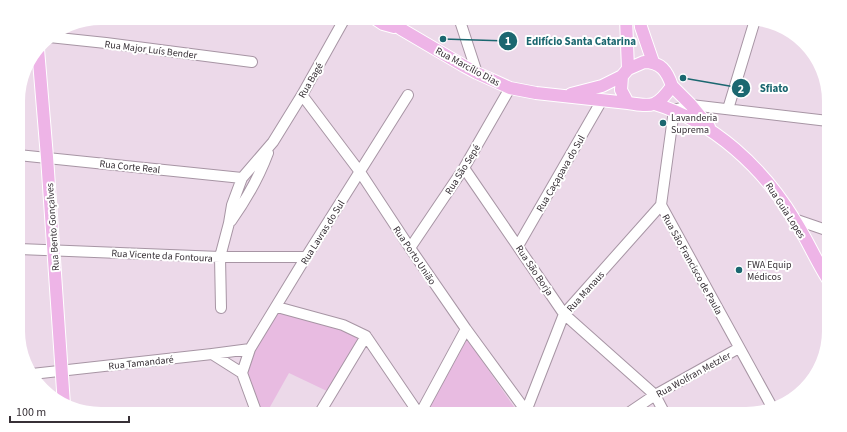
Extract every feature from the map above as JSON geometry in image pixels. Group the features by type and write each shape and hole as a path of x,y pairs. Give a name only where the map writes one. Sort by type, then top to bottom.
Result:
{"main road":[{"name":"Rua Marcílio Dias","path":"386,25 401,30 477,73 510,88 562,96 628,103"},
{"name":"Rua Marcílio Dias","path":"395,25 401,30"},
{"path":"625,72 644,62 653,62 663,69 669,77 672,86 664,97 655,104 643,105 628,103 621,90 625,72 626,25"},
{"path":"642,25 653,62"},
{"name":"Rua Bento Gonçalves","path":"39,58 63,397"},
{"name":"Rua Marcílio Dias","path":"562,96 602,86 625,72"},
{"name":"Rua Guia Lopes","path":"672,86 691,105 714,133"},
{"name":"Rua Guia Lopes","path":"655,104 674,110 714,133 730,144 763,176 780,197 822,269"}],"street":[{"name":"Rua Bagé","path":"229,223 239,210 255,181 273,142 302,95 341,25"},
{"path":"461,25 477,73"},
{"path":"728,109 753,26"},
{"name":"Rua Major Luís Bender","path":"59,38 252,62"},
{"name":"Rua São Sepé","path":"410,248 464,168 510,88"},
{"name":"Rua Porto União","path":"302,95 360,172 466,329 523,407"},
{"name":"Rua Lavras do Sul","path":"242,373 250,349 408,95"},
{"name":"Rua Caçapava do Sul","path":"518,246 602,100"},
{"path":"674,110 691,105 822,118"},
{"name":"Rua São Francisco de Paula","path":"674,110 661,205 770,403"},
{"name":"Rua Bagé","path":"221,308 220,257 232,205 242,178 273,142"},
{"name":"Rua Corte Real","path":"25,155 242,178"},
{"name":"Rua São Borja","path":"464,168 564,314 655,395 662,407"},
{"name":"Rua Manaus","path":"529,407 564,314 661,205"},
{"path":"794,219 822,229"},
{"name":"Rua Vicente da Fontoura","path":"25,249 220,257 306,257"},
{"path":"277,307 343,325 366,336 414,407"},
{"path":"423,407 466,329"},
{"path":"324,407 366,336"},
{"name":"Rua Wolfran Metzler","path":"637,407 655,395 739,348"},
{"name":"Rua Tamandaré","path":"38,373 250,349"},
{"path":"212,354 242,373 254,407"}],"shaded area":[{"path":"278,310 341,328 362,337 329,392 289,373 270,407 257,407 245,373 254,350"},
{"path":"467,339 514,407 429,407"}],"place":[{"name":"Edifício Santa Catarina","path":"443,39"},
{"name":"Sfiato","path":"683,78"},
{"name":"Lavanderia Suprema","path":"663,123"},
{"name":"FWA Equip Médicos","path":"739,270"}]}
